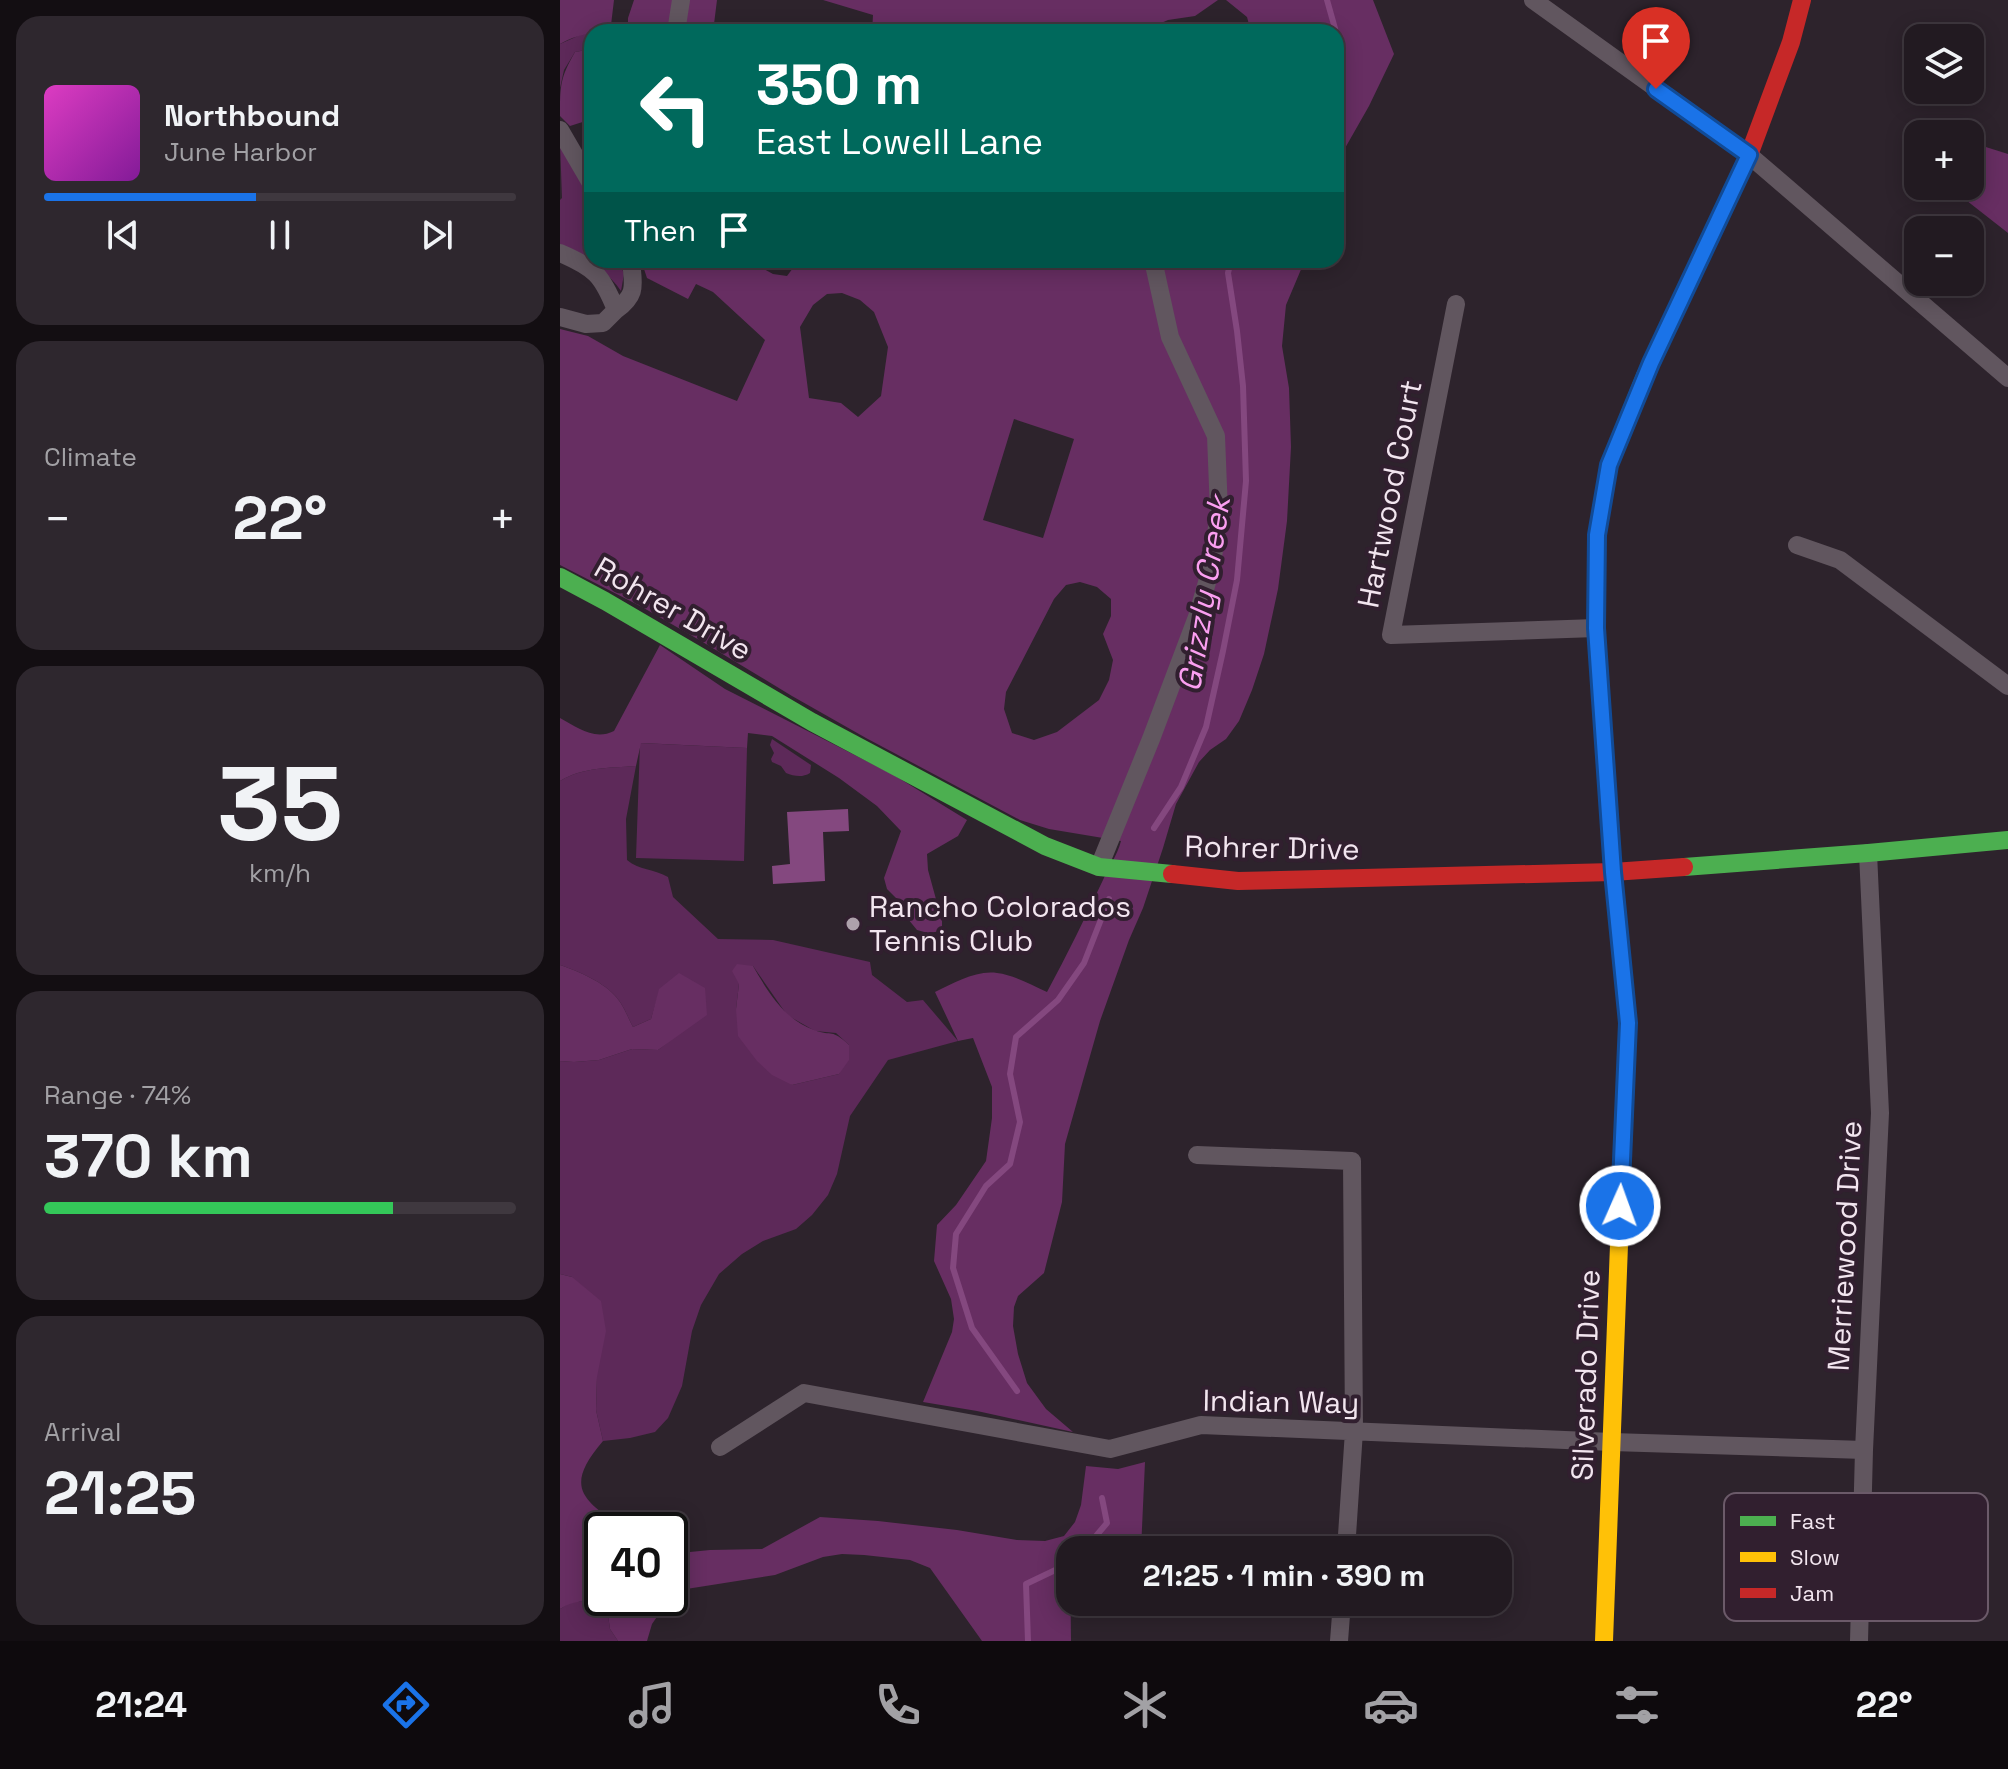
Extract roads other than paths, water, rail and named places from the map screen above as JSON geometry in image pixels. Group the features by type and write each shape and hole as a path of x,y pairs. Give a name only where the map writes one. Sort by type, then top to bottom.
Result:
{"street":[{"path":"677,24 681,0"},
{"path":"1533,0 1749,155 2008,378"},
{"name":"Silverado Drive","path":"1604,1641 1628,1023 1613,872 1596,628 1597,535 1609,465 1651,363 1749,155 1791,42 1802,0"},
{"path":"560,130 584,171"},
{"path":"560,253 584,263"},
{"path":"590,268 606,283 616,310"},
{"path":"560,317 586,324 603,323 628,301 633,289 632,268"},
{"path":"1099,867 1197,617 1212,565 1219,512 1216,436 1170,337 1155,268"},
{"name":"Hartwood Court","path":"1456,304 1391,635 1596,628"},
{"path":"1797,545 1840,560 2008,686"},
{"name":"Rohrer Drive","path":"560,577 812,722 1045,846 1099,867 1238,881 1613,872 2008,840"},
{"name":"Merriewood Drive","path":"1863,1493 1880,1113 1868,853"},
{"path":"1197,1155 1352,1161 1354,1431 1347,1536"},
{"name":"Indian Way","path":"720,1447 804,1393 1110,1449 1201,1425 1864,1450"},
{"path":"1339,1641 1341,1616"},
{"name":"Merriewood Drive","path":"1859,1641 1860,1621"}],"waterway":[{"name":"Grizzly Creek","path":"1327,0 1334,24"},
{"name":"Grizzly Creek","path":"1154,828 1181,787 1206,727 1237,580 1246,481 1243,386 1229,268"},
{"name":"Grizzly Creek","path":"1017,1391 972,1328 953,1268 956,1234 986,1186 1010,1164 1020,1122 1010,1074 1016,1037 1058,1000 1084,963 1109,899"},
{"name":"Grizzly Creek","path":"1096,1536 1107,1523 1102,1498"},
{"name":"Grizzly Creek","path":"1028,1641 1026,1584 1056,1570"}],"place":[{"name":"Rancho Colorados Tennis Club","path":"853,924"}]}
